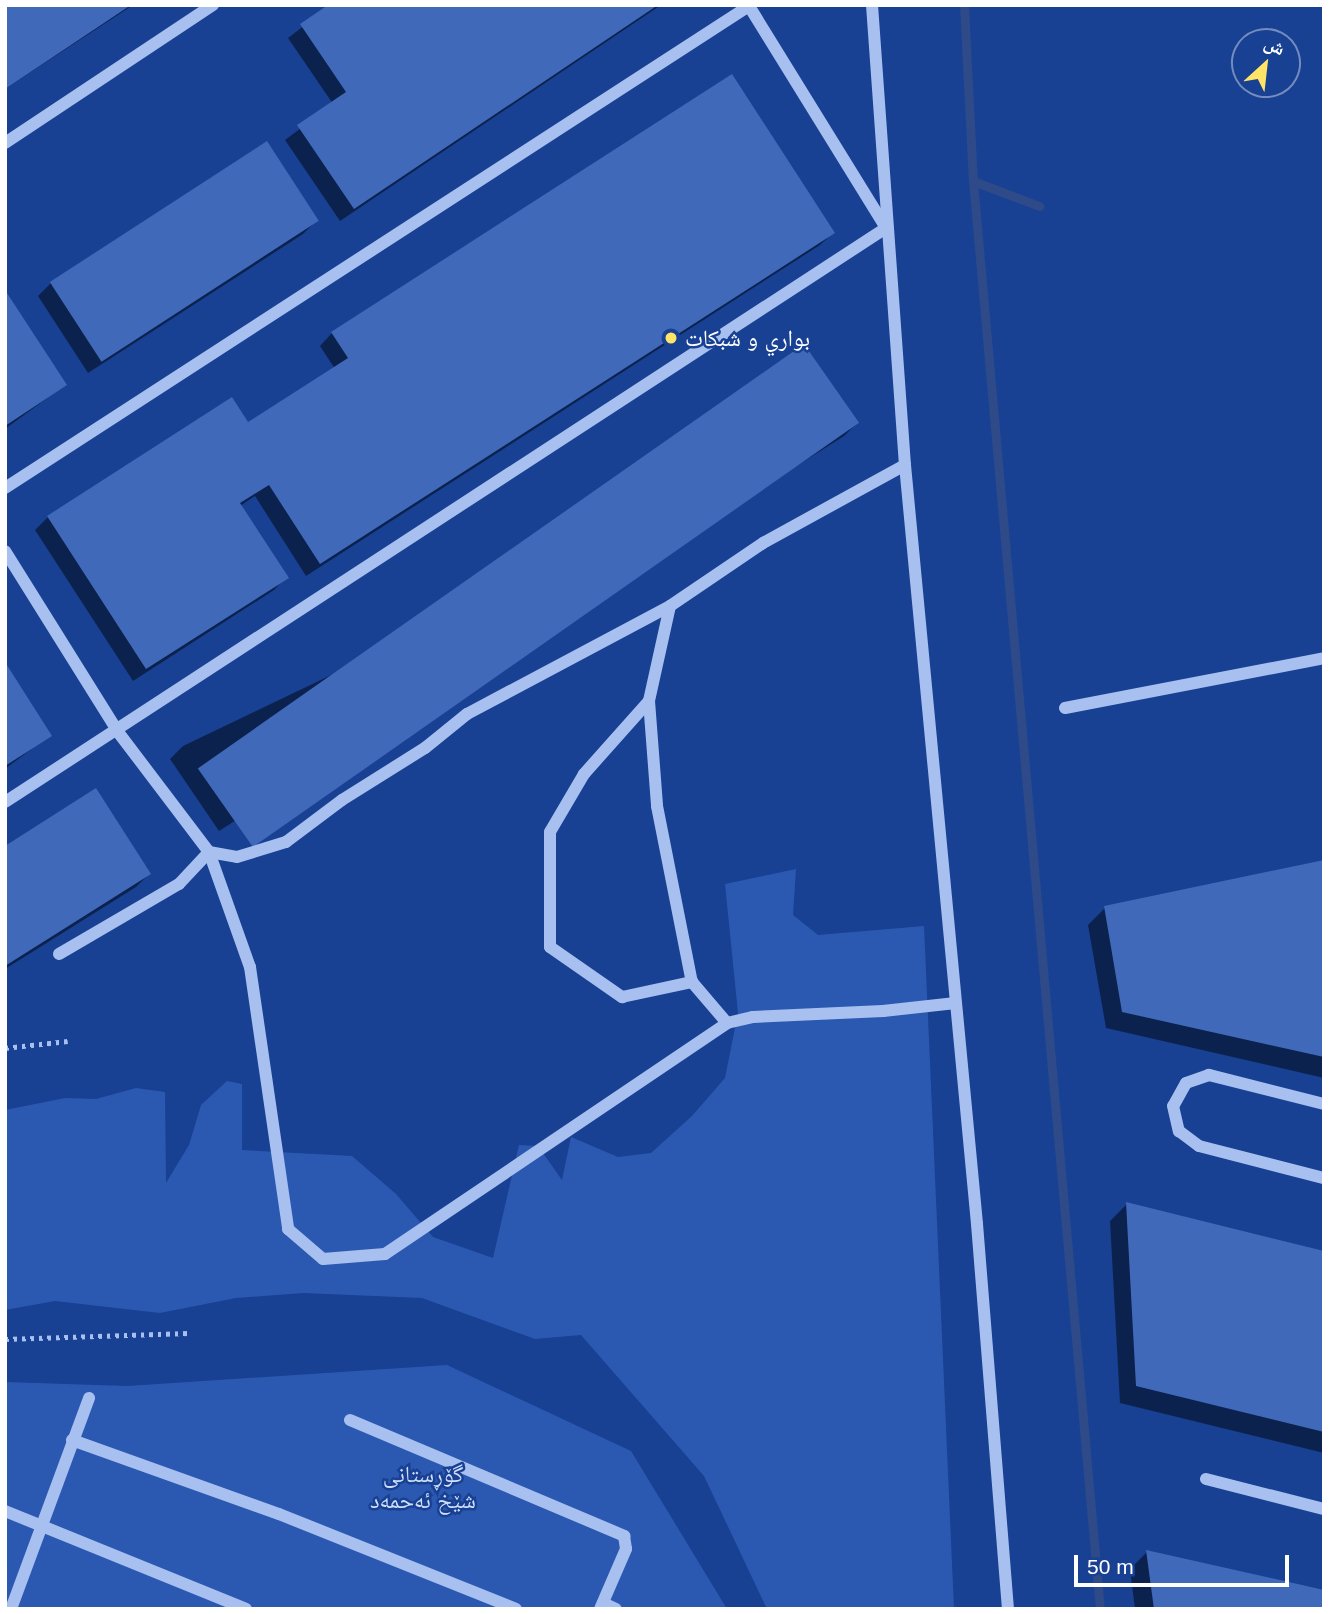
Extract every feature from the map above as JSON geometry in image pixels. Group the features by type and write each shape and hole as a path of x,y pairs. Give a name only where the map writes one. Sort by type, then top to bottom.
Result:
{"street":[{"path":"5,143 213,5"},
{"path":"872,5 905,465 956,1003 1007,1609"},
{"path":"5,488 749,6 886,228"},
{"path":"5,802 118,732 886,228"},
{"path":"209,852 237,857 286,842 342,800 425,748 467,715 670,606 763,543 905,465"},
{"path":"5,551 118,732 209,852 250,967 288,1229 323,1259 385,1254 727,1023 753,1017 883,1011 956,1003"},
{"path":"670,606 649,701 657,806 692,982 727,1023"},
{"path":"1065,708 1324,657"},
{"path":"649,701 584,774 550,832 550,947 622,997 692,982"},
{"path":"59,954 179,884 209,852"},
{"path":"1324,1104 1209,1074 1186,1083 1173,1106 1179,1131 1199,1146 1324,1178"},
{"path":"11,1609 89,1398"},
{"path":"350,1420 624,1536 626,1549 601,1606 616,1609"},
{"path":"72,1440 279,1514 516,1609"},
{"path":"1206,1479 1324,1509"},
{"path":"5,1511 246,1609"}],"path":[{"path":"5,1048 68,1041"},
{"path":"5,1339 190,1333"}],"green space":[{"path":"796,869 793,915 818,935 924,926 954,1609 767,1609 704,1476 581,1335 535,1339 422,1298 303,1293 236,1298 160,1313 55,1301 5,1310 5,1110 65,1098 96,1099 136,1088 165,1092 166,1183 189,1145 201,1105 227,1081 242,1084 242,1150 352,1156 396,1194 433,1237 493,1258 519,1145 538,1146 562,1180 571,1137 618,1157 651,1153 692,1116 725,1078 738,1013 725,884"},
{"name":"گۆڕستانی شێخ ئەحمەد","path":"447,1365 631,1451 727,1609 5,1609 5,1382 128,1386"}],"building":[{"path":"5,5 131,5 5,89"},
{"path":"328,5 658,5 354,209 297,125 346,92 300,24"},
{"path":"732,74 835,233 320,564 269,485 240,503 289,578 146,669 47,516 232,397 248,422 348,358 331,332"},
{"path":"267,141 319,221 102,362 50,282"},
{"path":"5,290 67,385 5,426"},
{"path":"804,344 859,423 253,847 198,768"},
{"path":"5,662 52,736 5,766"},
{"path":"96,788 151,874 5,966 5,846"},
{"path":"1324,860 1324,1057 1122,1012 1104,906"},
{"path":"1126,1202 1324,1251 1324,1432 1136,1386"},
{"path":"1146,1550 1324,1590 1324,1609 1154,1609"}],"waterway":[{"path":"964,5 973,181 1100,1609"},
{"path":"973,181 1039,206"}],"place":[{"name":"بواري و شبكات","path":"671,338"}]}
